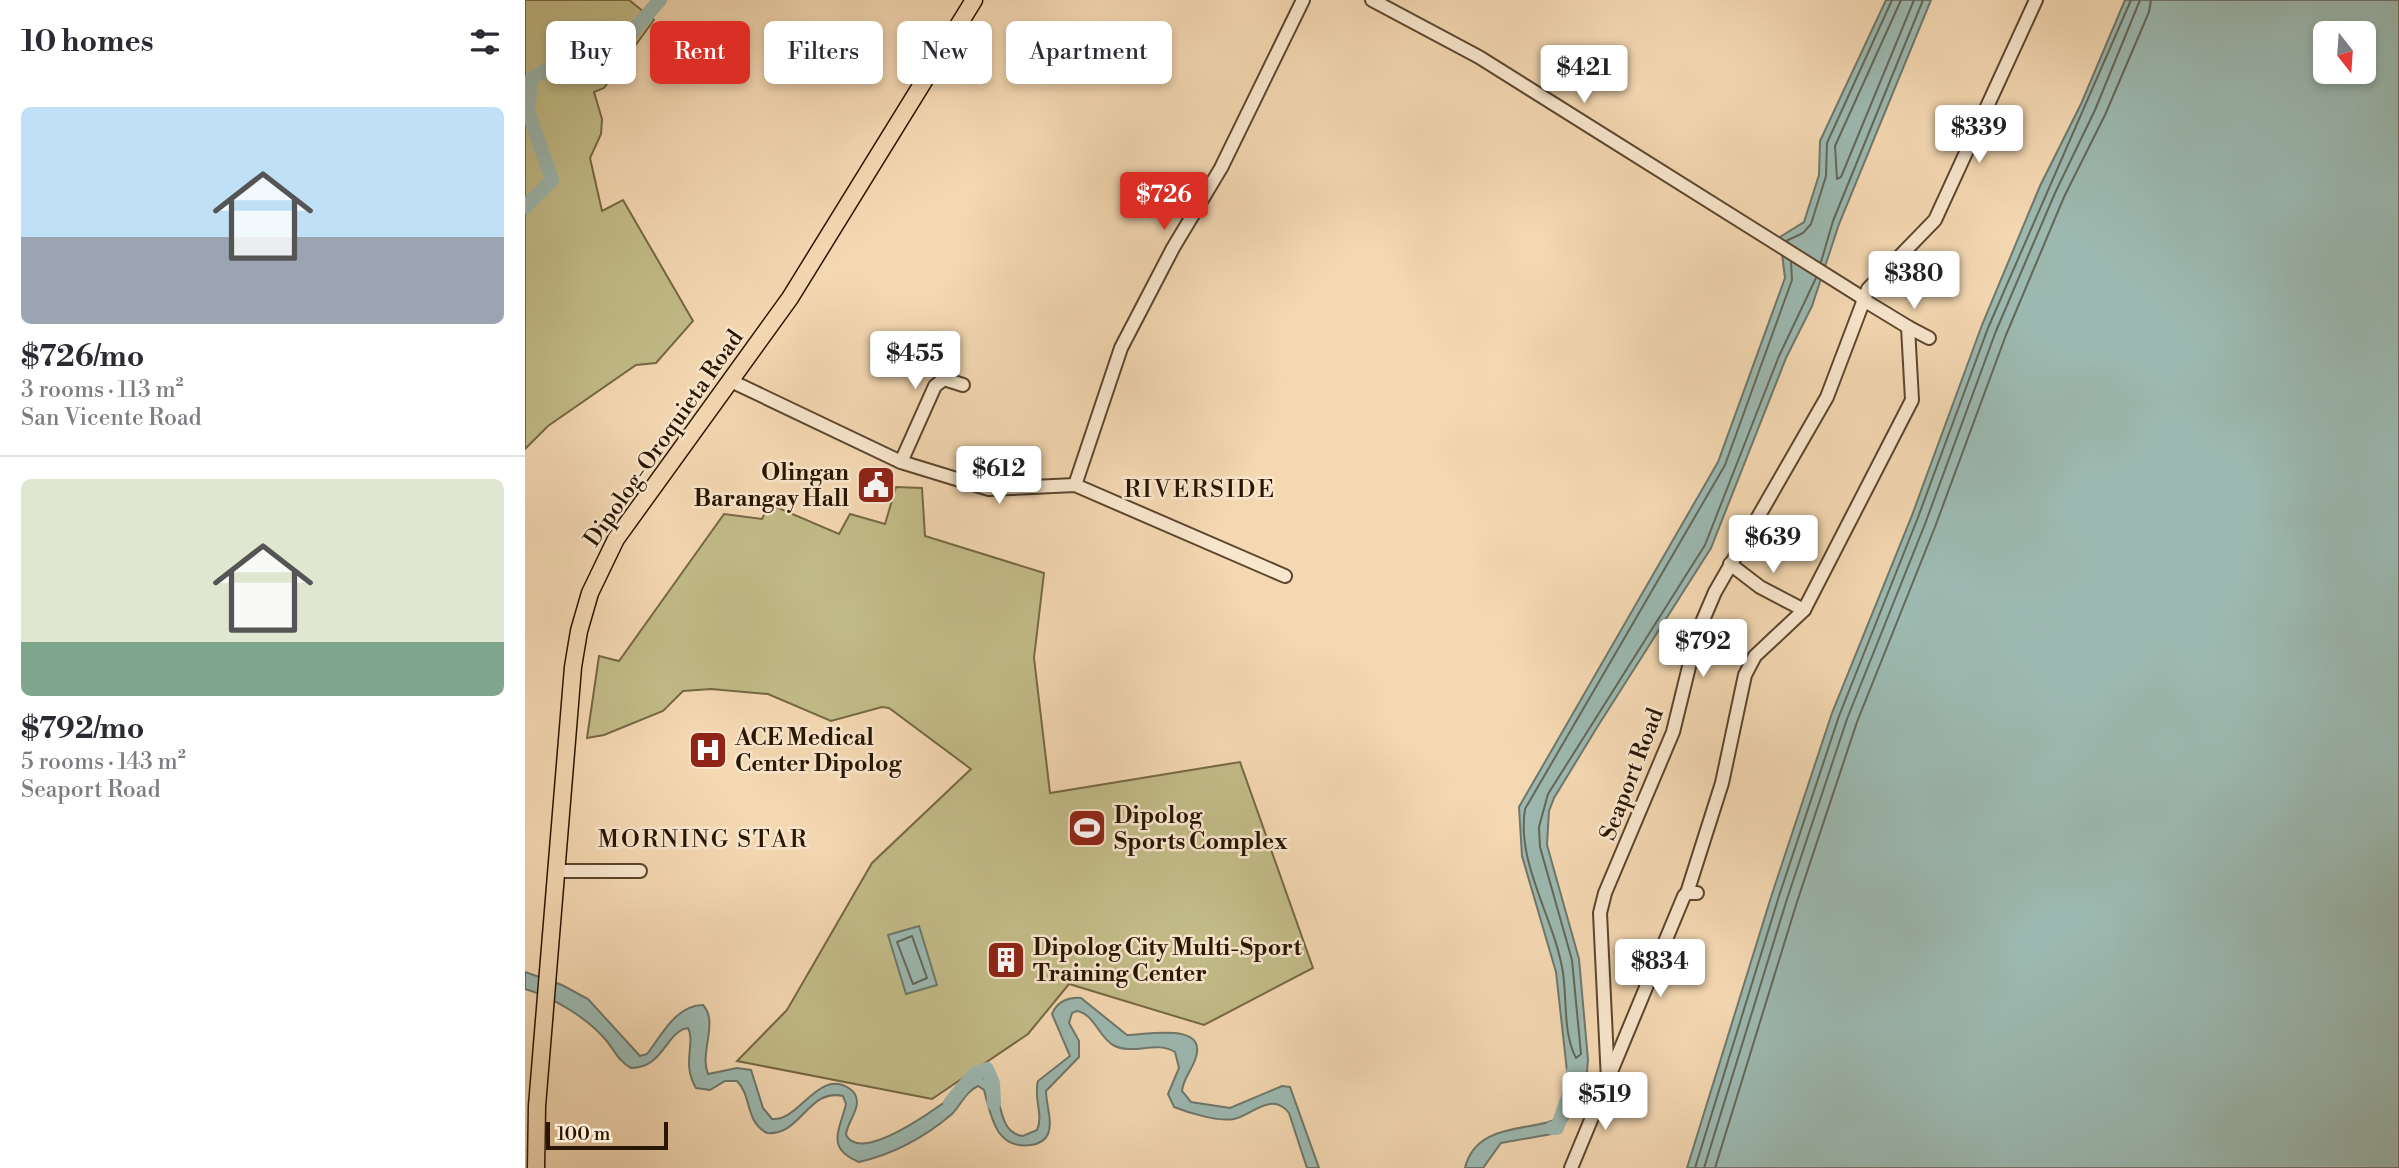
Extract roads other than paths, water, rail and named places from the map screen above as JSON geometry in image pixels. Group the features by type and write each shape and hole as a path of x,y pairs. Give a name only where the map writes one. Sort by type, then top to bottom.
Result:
{"main road":[{"name":"Dipolog-Oroquieta Road","path":"536,1168 545,1003 573,667 579,631 590,593 626,523 790,298 974,0"}],"street":[{"path":"1075,485 1121,348 1173,248 1221,168 1303,0"},
{"path":"1372,0 1479,57 1776,245 1929,338"},
{"name":"Seaport Road","path":"1571,1168 1608,1081 1600,913 1605,893 1673,732 1697,634 1730,564 1827,397 1863,299 1874,281 1935,220 2036,0"},
{"path":"1608,1081 1692,893 1722,783 1745,675 1755,656 1804,610 1912,400 1908,327"},
{"path":"901,462 939,382 949,379 963,385"},
{"path":"731,381 901,462 989,489 1075,485 1285,576"},
{"path":"1730,564 1760,587 1804,610"},
{"path":"557,871 640,871"}],"water":[{"path":"1886,0 1931,0 1839,224 1812,306 1786,358 1711,548 1596,729 1554,798 1549,811 1547,845 1579,959 1588,1060 1586,1083 1577,1106 1557,1133 1501,1143 1483,1168 1465,1168 1475,1148 1491,1136 1549,1122 1563,1115 1570,1102 1556,972 1522,856 1519,807 1718,462 1785,278 1780,237 1804,222 1819,175 1820,141"},
{"path":"2125,0 2399,0 2399,1168 1687,1168 1772,894 1832,713 1911,518 1982,325 2040,186 2081,104"},
{"path":"919,926 937,985 906,994 888,935"},
{"path":"525,972 562,985 588,999 640,1056 647,1054 677,1016 693,1006 703,1005 709,1020 706,1057 708,1074 737,1068 751,1070 763,1108 772,1119 782,1118 829,1085 839,1084 850,1089 857,1103 846,1135 856,1143 871,1142 889,1136 930,1112 974,1079 982,1077 995,1091 1007,1127 1023,1136 1037,1130 1038,1081 1070,1056 1052,1014 1064,1001 1081,998 1127,1035 1174,1033 1193,1040 1197,1048 1195,1060 1182,1091 1191,1102 1230,1108 1282,1086 1290,1087 1319,1168 1307,1168 1289,1113 1282,1107 1269,1104 1228,1120 1174,1107 1168,1094 1179,1068 1175,1052 1160,1047 1128,1049 1113,1045 1088,1016 1077,1011 1072,1013 1069,1023 1079,1041 1079,1057 1046,1091 1050,1124 1048,1134 1039,1143 1019,1145 1002,1136 992,1120 984,1090 978,1086 966,1095 952,1114 931,1130 897,1149 859,1162 848,1157 838,1144 837,1138 846,1104 843,1096 831,1095 821,1099 788,1127 779,1132 767,1133 755,1122 742,1087 737,1081 725,1081 710,1090 696,1088 690,1070 691,1040 688,1028 674,1036 651,1062 631,1068 597,1031 578,1016 525,989"}],"waterway":[{"path":"525,207 552,180 528,111 532,78 561,61 623,42 660,0"},
{"path":"950,1103 974,1074 987,1069 993,1083 994,1104"},
{"path":"1552,1128 1557,1128 1573,1083 1573,1072"}],"place":[{"name":"Olingan Barangay Hall","path":"876,485"},
{"name":"ACE Medical Center Dipolog","path":"708,750"},
{"name":"Dipolog Sports Complex","path":"1087,828"},
{"name":"Dipolog City Multi-Sport Training Center","path":"1006,960"}],"district":[{"name":"RIVERSIDE","path":"1200,489"},
{"name":"MORNING STAR","path":"703,839"}]}
